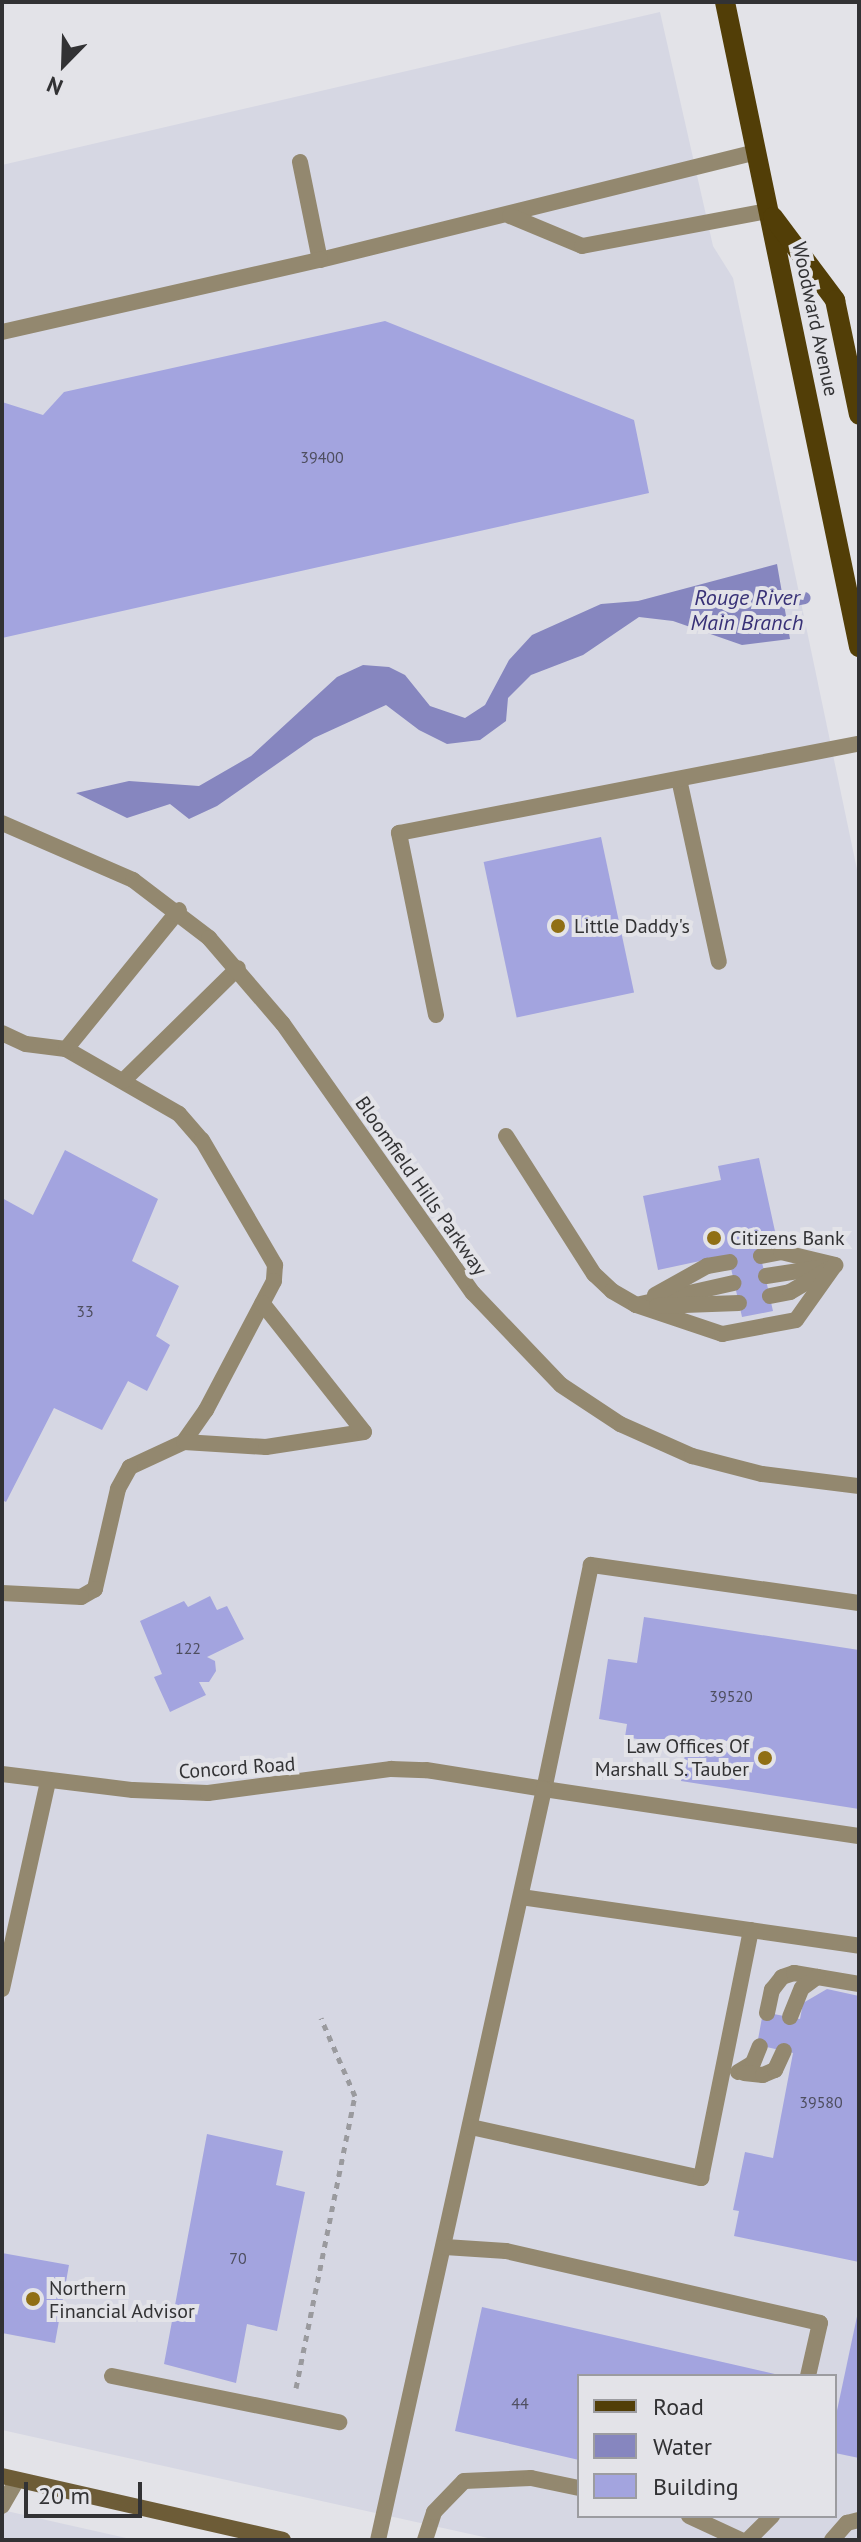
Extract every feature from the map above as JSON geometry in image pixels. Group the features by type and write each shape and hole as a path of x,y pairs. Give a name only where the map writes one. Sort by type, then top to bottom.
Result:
{"main road":[{"name":"Woodward Avenue","path":"725,2 859,647"},
{"path":"768,211 835,300 859,415"},
{"path":"10,2478 280,2540"}],"street":[{"path":"2,332 510,216 755,152"},
{"path":"300,162 320,260"},
{"path":"510,216 582,246 768,211"},
{"path":"436,1015 399,833 859,744"},
{"path":"679,779 719,962"},
{"name":"Bloomfield Hills Parkway","path":"2,823 116,871 179,910 238,968 473,1293 561,1385 620,1424 692,1456 762,1474 859,1486"},
{"path":"66,1049 179,910"},
{"path":"123,1081 238,968"},
{"path":"2,1033 26,1044 66,1049 179,1114 202,1140 275,1265 274,1281 184,1442"},
{"path":"506,1136 594,1274 636,1305 722,1334 796,1320 835,1265"},
{"path":"761,1256 781,1252 835,1265"},
{"path":"636,1305 707,1266 730,1262"},
{"path":"766,1276 835,1265"},
{"path":"770,1296 790,1292 835,1265"},
{"path":"636,1305 734,1283"},
{"path":"2,1593 81,1597 95,1589 118,1489 130,1467 184,1442 266,1447 364,1432 262,1303"},
{"path":"636,1305 739,1303"},
{"path":"378,2540 445,2247 591,1565 859,1603"},
{"name":"Concord Road","path":"2,1774 48,1781 208,1793 391,1769 474,1775 544,1789 859,1836"},
{"path":"2,1989 48,1781"},
{"path":"521,1897 859,1946"},
{"path":"471,2127 701,2178 751,1930"},
{"path":"767,2013 782,1977 817,1977 859,1984"},
{"path":"790,2017 802,1988 817,1977"},
{"path":"744,2073 760,2046"},
{"path":"723,2071 763,2075 775,2070 784,2051"},
{"path":"445,2247 506,2251 820,2323 808,2374"},
{"path":"112,2376 339,2422"},
{"path":"425,2540 434,2512 464,2481 520,2477 577,2488"},
{"path":"2,2506 10,2478"},
{"path":"693,2518 741,2540"},
{"path":"748,2540 770,2518"},
{"path":"832,2540 847,2523 859,2520"}],"path":[{"path":"302,2358 355,2096 321,2018"}],"shaded area":[{"path":"660,12 713,246 733,278 859,879 859,2540 497,2540 2,2430 2,165"},
{"path":"2,2510 135,2540 2,2540"}],"water":[{"name":"Rouge River Main Branch","path":"777,564 790,639 742,645 673,621 639,617 583,655 531,675 508,698 506,721 480,740 447,744 419,730 386,705 314,738 217,806 189,819 170,804 127,818 76,793 129,781 199,786 251,756 337,677 363,665 389,667 405,675 430,706 465,718 485,705 509,660 532,635 601,604 638,601"}],"building":[{"path":"385,321 634,420 649,493 2,638 2,402 43,415 64,392"},
{"name":"Little Daddy's","path":"601,837 634,993 517,1017 484,862"},
{"path":"65,1150 158,1199 132,1261 179,1286 156,1336 170,1345 147,1391 128,1381 102,1430 54,1408 6,1502 2,1500 2,1198 33,1215"},
{"name":"Citizens Bank","path":"759,1158 778,1245 759,1249 773,1311 742,1317 728,1255 658,1270 643,1196 721,1180 718,1166"},
{"path":"210,1596 217,1610 227,1606 244,1639 207,1657 215,1661 216,1671 209,1682 199,1682 206,1695 170,1712 154,1677 162,1674 140,1621 184,1601 188,1607"},
{"path":"644,1617 859,1650 859,1809 681,1781 686,1747 625,1737 627,1724 599,1719 608,1659 637,1663"},
{"path":"827,1989 859,1996 859,2262 734,2236 739,2211 733,2210 745,2152 773,2158 793,2053 757,2045 763,2012 800,2019 803,2003"},
{"path":"207,2134 283,2151 276,2185 305,2192 277,2331 247,2324 236,2383 164,2364"},
{"name":"Northern Financial Advisor","path":"2,2253 69,2265 55,2343 2,2333"},
{"path":"482,2307 775,2374 577,2374 577,2460 455,2431"},
{"path":"859,2307 859,2458 837,2453 837,2411"}],"waterway":[{"path":"784,602 805,598"}],"place":[{"name":"Little Daddy's","path":"558,926"},
{"name":"Citizens Bank","path":"714,1238"},
{"name":"Law Offices Of Marshall S. Tauber","path":"765,1758"},
{"name":"Northern Financial Advisor","path":"33,2299"}]}
